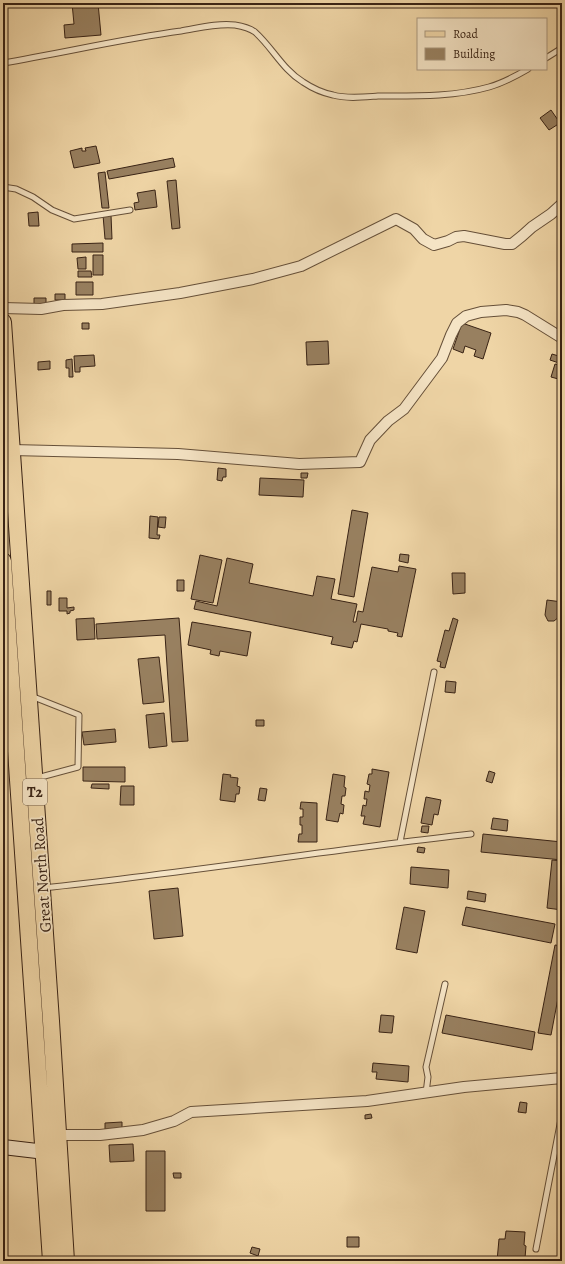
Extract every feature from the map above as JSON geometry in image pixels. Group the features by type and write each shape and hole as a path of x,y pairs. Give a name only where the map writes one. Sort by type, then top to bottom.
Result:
{"main road":[{"name":"Great North Road","path":"3,322 12,450 9,569 35,1022 51,1261"},
{"name":"Great North Road","path":"9,569 16,678 34,779 66,1261"}],"street":[{"path":"3,308 41,309 63,304 102,304 180,293 254,280 301,266 396,220 414,229 423,239 434,245 456,237 464,236 512,244 562,204"},
{"path":"12,450 178,454 299,464 360,462 370,440 388,421 404,409 442,358 457,323 466,316 481,312 506,310 518,312 562,338"},
{"path":"58,1135 100,1135 143,1130 174,1121 192,1112 367,1101 464,1087 562,1078"},
{"path":"3,1147 59,1153"}],"lane":[{"path":"3,63 46,56 148,35 206,26 236,25 254,31 291,73 303,82 320,91 334,96 427,96 448,94 489,87 526,70"},
{"path":"547,57 562,48"},
{"path":"3,187 16,189 33,197 52,210 74,219 130,210"},
{"path":"400,842 434,672"},
{"path":"16,678 79,714 78,766 34,779"},
{"path":"42,888 127,879 400,842 471,834"},
{"path":"426,1093 428,1077 426,1066 445,984"},
{"path":"536,1249 562,1114"}],"building":[{"path":"72,3 98,3 101,35 65,38 64,25 74,24"},
{"path":"551,110 560,123 549,130 540,118"},
{"path":"96,146 100,163 74,168 70,151 82,148 82,151 86,151 85,148"},
{"path":"173,158 175,167 109,179 107,171"},
{"path":"105,172 109,208 102,208 98,173"},
{"path":"176,180 180,228 172,229 167,181"},
{"path":"155,190 157,207 135,210 134,203 139,202 137,193"},
{"path":"38,212 39,226 29,226 28,213"},
{"path":"103,215 111,215 112,239 105,239"},
{"path":"103,243 103,252 72,252 72,244"},
{"path":"93,255 103,255 103,275 93,275"},
{"path":"86,257 86,269 78,269 77,258"},
{"path":"78,271 91,271 92,277 78,277"},
{"path":"76,282 93,282 93,295 76,295"},
{"path":"55,294 65,294 65,300 55,300"},
{"path":"34,298 46,298 46,304 34,304"},
{"path":"82,323 89,323 89,329 82,329"},
{"path":"462,323 491,333 483,359 474,356 476,350 465,346 463,353 453,349"},
{"path":"328,341 329,364 307,365 306,342"},
{"path":"552,354 562,357 562,364 550,360"},
{"path":"94,355 95,366 80,367 80,372 75,372 74,356"},
{"path":"72,359 73,377 69,377 69,368 66,368 66,360"},
{"path":"50,361 50,369 38,370 38,362"},
{"path":"555,364 562,366 562,380 551,377"},
{"path":"218,468 226,469 226,477 223,477 222,481 217,480"},
{"path":"301,473 308,473 307,478 301,478"},
{"path":"260,478 304,480 303,497 259,495"},
{"path":"352,510 368,513 354,597 338,594"},
{"path":"150,516 158,517 157,535 160,535 159,539 149,538"},
{"path":"159,517 166,517 165,528 158,527"},
{"path":"400,554 409,555 408,563 399,561"},
{"path":"200,555 222,560 213,603 191,599"},
{"path":"227,558 253,564 249,583 313,596 317,576 335,579 331,599 357,604 353,622 356,622 358,611 363,612 372,567 398,572 399,566 416,569 402,637 397,636 398,633 388,631 388,629 361,624 357,642 354,641 352,648 331,644 333,637 194,609 196,601 217,606"},
{"path":"452,573 465,573 465,593 453,594"},
{"path":"177,580 184,580 184,591 177,591"},
{"path":"47,591 51,591 51,605 47,605"},
{"path":"59,598 67,598 67,608 74,607 74,610 67,614 67,611 59,611"},
{"path":"547,600 562,602 562,614 559,614 559,617 554,621 548,621 545,615"},
{"path":"94,618 95,639 77,640 76,619"},
{"path":"179,618 188,741 172,742 165,635 97,639 96,624"},
{"path":"453,618 458,620 445,668 440,667 441,662 437,661 445,630 449,631"},
{"path":"192,622 251,632 247,656 220,651 219,656 210,654 211,650 188,645"},
{"path":"159,657 164,702 143,704 138,659"},
{"path":"446,681 456,682 455,693 445,692"},
{"path":"164,713 167,746 149,748 146,715"},
{"path":"256,720 264,720 264,726 256,726"},
{"path":"115,729 116,742 84,745 82,732"},
{"path":"83,767 125,767 125,782 83,781"},
{"path":"372,769 389,772 380,827 363,824 365,816 361,816 363,805 366,806 367,799 364,799 365,791 369,792 370,785 367,784 369,774 372,774"},
{"path":"489,771 495,773 492,783 486,781"},
{"path":"223,774 238,778 237,786 240,787 239,794 236,794 235,802 220,800"},
{"path":"333,774 345,776 345,796 342,796 341,804 344,805 343,814 340,813 338,822 326,820"},
{"path":"92,784 109,784 109,789 91,788"},
{"path":"121,786 134,786 134,805 120,805"},
{"path":"260,788 267,789 265,801 258,800"},
{"path":"426,797 441,800 438,815 434,814 432,825 421,823"},
{"path":"301,802 317,803 317,842 298,842 299,834 302,834 300,817 303,817 303,809 300,809"},
{"path":"493,818 508,820 507,831 491,829"},
{"path":"422,826 429,826 428,833 421,832"},
{"path":"483,834 562,842 562,860 481,852"},
{"path":"418,847 425,848 424,853 417,852"},
{"path":"552,860 562,861 562,910 547,908"},
{"path":"411,867 449,870 448,888 410,884"},
{"path":"178,888 183,936 154,939 149,891"},
{"path":"468,891 486,894 485,902 467,899"},
{"path":"404,907 425,911 417,953 396,949"},
{"path":"466,907 555,924 551,943 462,925"},
{"path":"555,945 562,946 562,977 551,1035 538,1033"},
{"path":"381,1015 394,1016 392,1033 379,1032"},
{"path":"446,1015 535,1032 532,1050 442,1033"},
{"path":"373,1063 409,1066 408,1082 376,1079 377,1072 372,1072"},
{"path":"520,1102 527,1103 526,1113 518,1112"},
{"path":"371,1114 372,1118 365,1119 365,1115"},
{"path":"122,1122 122,1128 105,1129 105,1123"},
{"path":"133,1144 134,1161 110,1162 109,1145"},
{"path":"146,1151 165,1151 165,1211 146,1211"},
{"path":"173,1173 181,1173 181,1178 174,1178"},
{"path":"506,1231 525,1232 524,1245 526,1246 526,1261 497,1261 499,1239 505,1239"},
{"path":"347,1237 359,1237 359,1247 347,1247"},
{"path":"252,1247 260,1249 258,1256 250,1253"}]}
